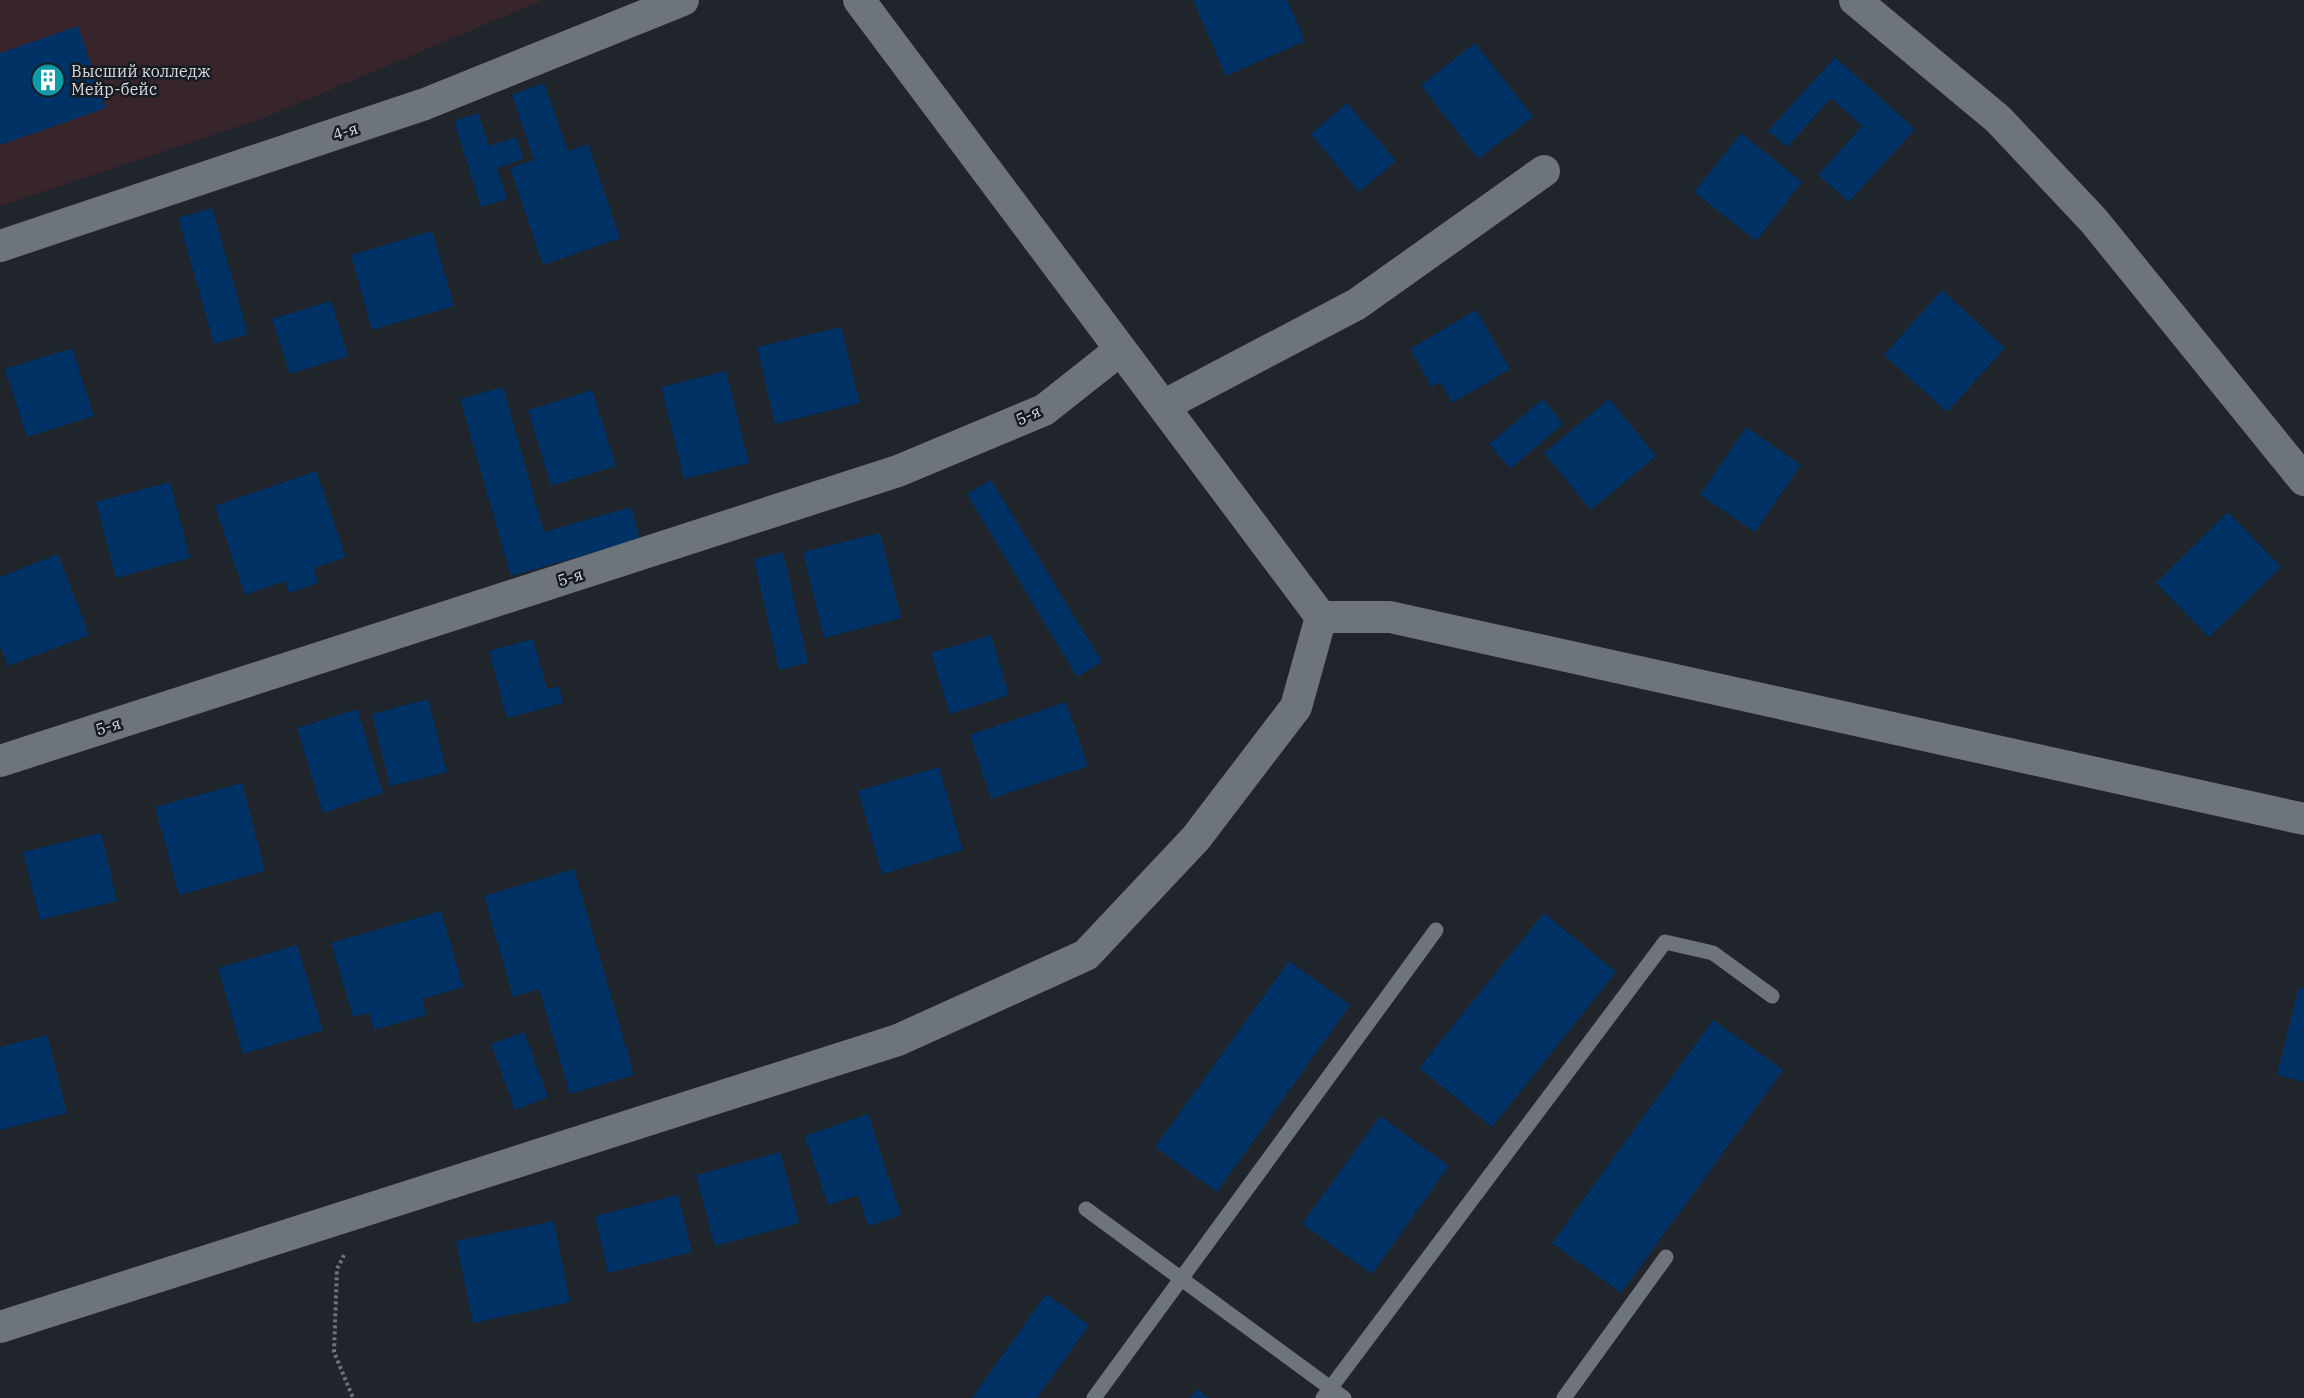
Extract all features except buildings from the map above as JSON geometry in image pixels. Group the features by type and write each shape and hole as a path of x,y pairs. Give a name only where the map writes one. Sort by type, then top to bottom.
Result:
{"street":[{"name":"4-я","path":"0,246 425,104 683,0"},
{"path":"859,0 1322,617"},
{"path":"1855,0 1998,119 2094,221 2304,480"},
{"path":"1163,406 1357,304 1544,171"},
{"name":"5-я","path":"0,761 898,471 1044,410 1120,350"},
{"path":"1322,617 1390,617 2304,819"},
{"path":"0,1328 898,1040 1086,955 1196,838 1296,708 1322,617"}],"lane":[{"path":"1094,1398 1436,930"},
{"path":"1327,1393 1665,942 1713,953 1772,996"},
{"path":"1086,1209 1181,1279 1327,1393 1344,1398"},
{"path":"1564,1398 1666,1257"}],"path":[{"path":"353,1398 334,1352 337,1269 365,1211"}],"shaded area":[{"path":"0,0 543,0 266,117 0,206"}],"place":[{"name":"Высший колледж Мейр-бейс","path":"48,80"}]}
